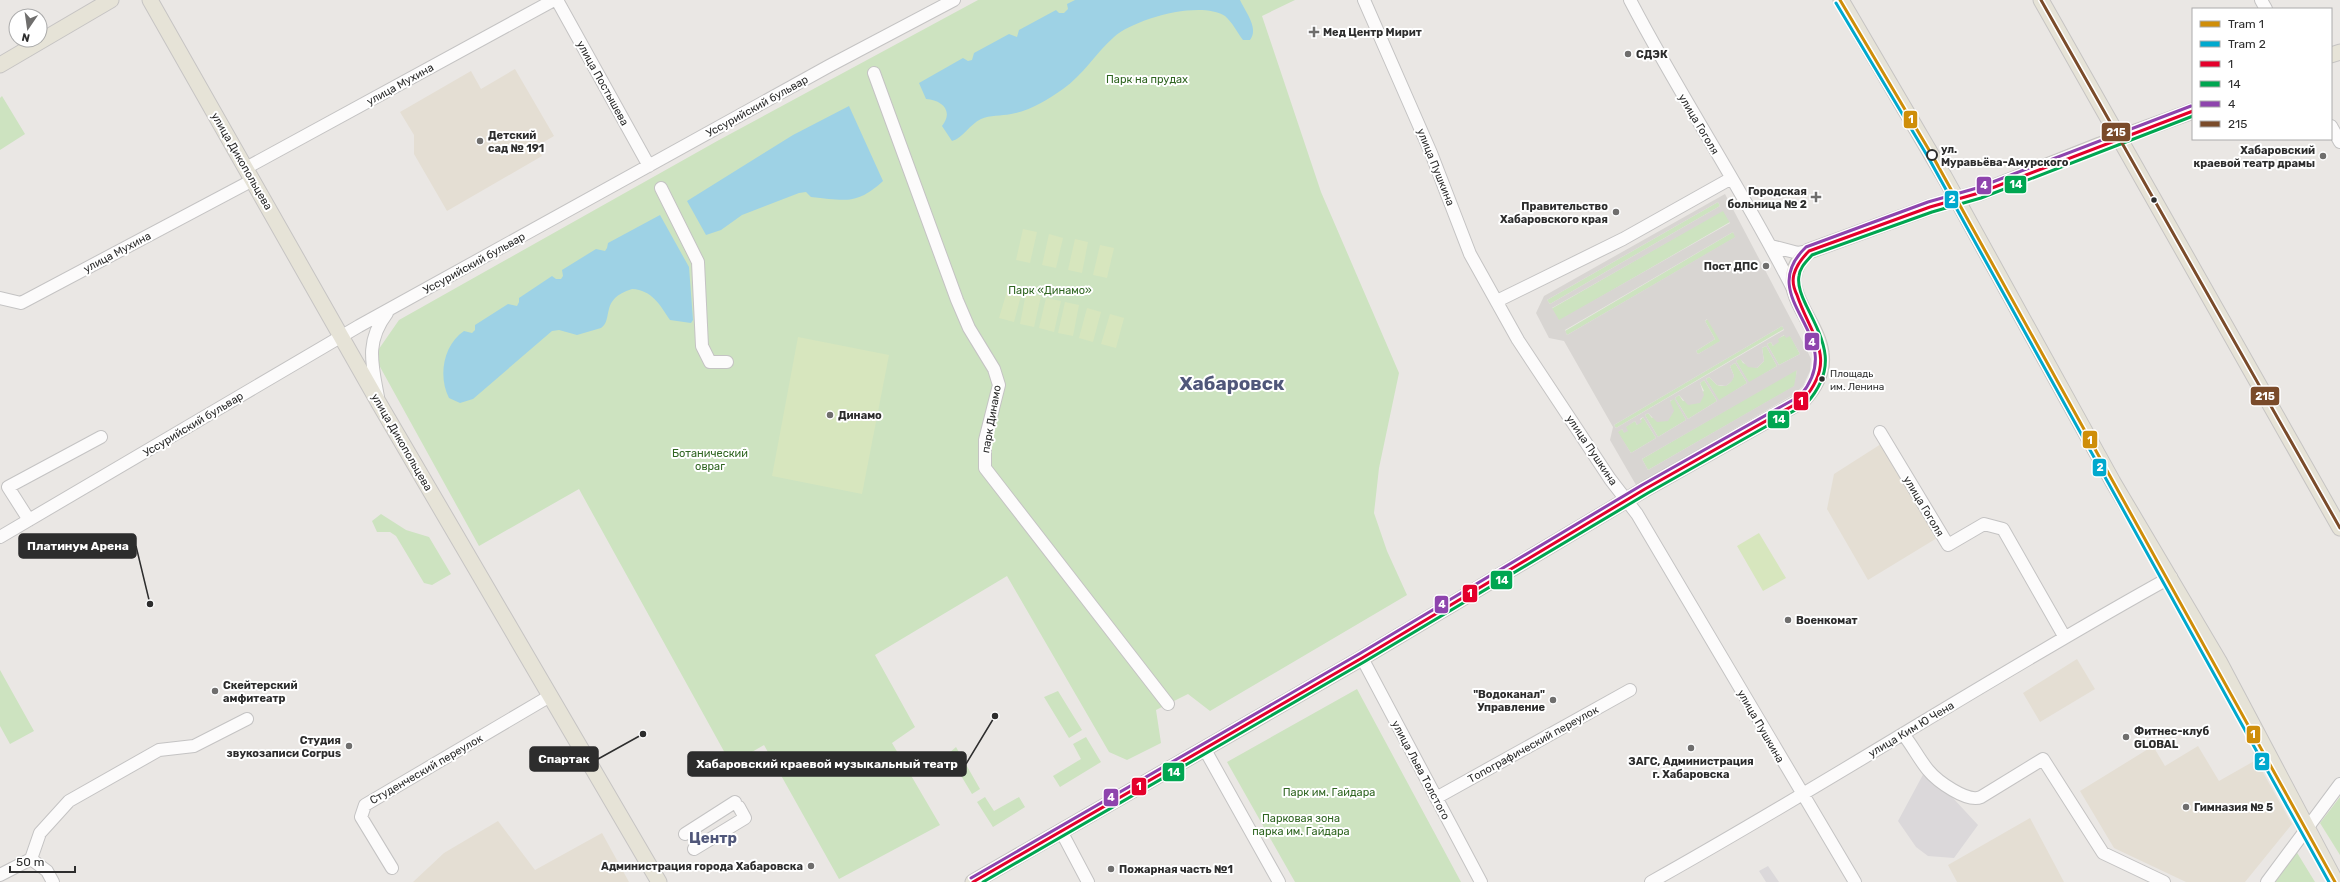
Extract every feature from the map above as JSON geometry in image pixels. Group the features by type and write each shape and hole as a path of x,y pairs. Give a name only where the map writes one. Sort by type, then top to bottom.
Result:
{"main road":[{"path":"0,65 111,0"},
{"name":"улица Дикопольцева","path":"150,0 380,404 659,882"},
{"path":"1841,0 1957,200 2113,482 2219,661 2336,882"},
{"path":"2041,0 2340,528"},
{"path":"973,882 1362,658 1627,501 1803,400 1809,394 1818,374 1821,353 1795,293 1793,282 1794,272 1799,259 1809,251 1930,207 1979,193 2119,137 2192,111"}],"street":[{"name":"улица Мухина","path":"0,298 21,303 554,0"},
{"name":"улица Постышева","path":"557,0 648,166"},
{"name":"Уссурийский бульвар","path":"0,536 390,308 954,0"},
{"name":"улица Пушкина","path":"1364,0 1431,154 1470,254 1526,350 1610,479 1641,520 1802,795 1855,882"},
{"name":"улица Гоголя","path":"1630,0 1730,179 1772,246 1795,293"},
{"name":"парк Динамо","path":"874,73 969,328 994,369 999,385 985,440 985,468 1168,704"},
{"path":"2332,128 2340,142"},
{"path":"1497,301 1623,239 1730,179"},
{"path":"661,188 698,262 702,346 710,362 727,362"},
{"path":"1772,246 1798,253 1809,251"},
{"path":"380,404 371,348 376,326 390,308"},
{"name":"улица Гоголя","path":"1880,432 1948,545 1984,524 2003,529 2064,636"},
{"path":"29,520 8,487 100,437"},
{"name":"улица Ким Ю Чена","path":"1657,881 2064,636 2170,577"},
{"name":"улица Льва Толстого","path":"1362,658 1481,882"},
{"name":"Топографический переулок","path":"1436,798 1630,690"},
{"name":"Студенческий переулок","path":"392,868 362,817 365,805 550,696"},
{"path":"0,875 31,859 40,832 69,801 159,750 194,746 247,719"},
{"path":"1903,734 1929,771 1961,795 1971,799 1981,797 2043,759 2103,853 2164,882"},
{"path":"1204,748 1279,882"},
{"path":"2267,882 2340,784"},
{"path":"685,834 737,804 745,818 694,849"},
{"path":"707,820 716,836"},
{"path":"1061,831 1088,882"},
{"path":"31,859 47,871 53,882"}],"shaded area":[{"name":"Детский сад № 191","path":"515,69 554,136 537,146 542,156 447,211 414,154 414,135 400,112 471,71 481,89"},
{"name":"Площадь им. Ленина","path":"1725,194 1805,346 1811,359 1810,371 1803,386 1793,395 1636,485 1610,440 1613,427 1564,341 1549,338 1536,313 1544,296","holes":["1718,202 1720,206 1550,304 1547,300","1723,211 1730,223 1559,320 1552,308","1733,232 1735,237 1567,335 1565,330","1707,319 1720,341 1698,354 1696,351 1715,339 1705,321","1782,326 1784,330 1616,428 1614,425","1784,335 1786,338 1790,336 1800,354 1779,365 1767,344 1771,342 1773,346 1779,342 1778,339","1766,346 1777,366 1749,382 1736,361 1740,359 1748,367 1757,368 1764,361 1762,348","1735,363 1747,383 1719,400 1706,379 1709,377 1717,385 1726,386 1732,381 1734,376 1730,366","1797,370 1794,386 1648,470 1642,459","1704,380 1717,401 1688,419 1675,398 1679,395 1688,405 1700,403 1704,395 1700,383","1674,399 1686,420 1658,437 1645,415 1648,413 1657,422 1668,421 1674,411 1670,401","1643,417 1656,438 1631,453 1618,432 1622,429 1624,433 1628,431 1626,427 1635,421 1637,425 1642,422 1640,419"]},
{"path":"1881,444 1937,538 1868,580 1827,509 1834,474"},
{"path":"2077,659 2095,689 2040,722 2023,693"},
{"name":"Гимназия № 5","path":"2153,746 2165,766 2198,746 2219,781 2256,760 2292,824 2245,882 2186,882 2114,848 2080,791"},
{"path":"1926,769 1978,825 1954,858 1928,856 1916,847 1898,821"},
{"path":"2030,818 2064,882 1957,882 1948,865"},
{"path":"498,821 535,870 602,833 629,882 413,882 444,853"},
{"path":"1768,866 1779,882 1766,882 1759,871"}],"green space":[{"name":"Парк «Динамо»","path":"978,0 1295,0 1262,16 1321,192 1399,373 1379,468 1374,513 1387,551 1407,595 1210,711 1188,694 1156,710 1161,743 1127,760 1109,752 1007,576 875,655 915,727 892,743 940,825 839,879 764,745 731,764 579,489 479,546 374,356 399,320 719,140"},
{"path":"2,96 25,134 0,150 0,98"},
{"path":"1718,202 1720,206 1550,304 1547,300"},
{"path":"1723,210 1730,222 1559,321 1551,309"},
{"path":"1023,229 1037,232 1030,263 1016,260"},
{"path":"1733,232 1736,237 1567,335 1565,331"},
{"path":"1049,234 1063,238 1056,268 1042,265"},
{"path":"1075,239 1088,242 1082,273 1068,270"},
{"path":"1100,245 1114,248 1107,278 1093,275"},
{"path":"1008,288 1022,292 1014,322 999,318"},
{"path":"1026,293 1041,296 1034,327 1020,324"},
{"path":"1046,298 1061,301 1054,332 1039,328"},
{"path":"1065,302 1079,305 1073,336 1058,333"},
{"path":"1087,308 1101,312 1093,342 1079,338"},
{"path":"1110,314 1124,318 1116,348 1101,344"},
{"path":"1708,319 1721,341 1698,354 1696,351 1715,339 1705,321"},
{"path":"1782,326 1784,329 1616,428 1614,425"},
{"path":"1785,335 1790,335 1800,354 1779,365 1767,344 1771,342 1773,346 1777,339"},
{"name":"Динамо","path":"798,337 889,355 862,494 772,476"},
{"path":"1766,346 1777,366 1749,383 1736,361 1740,358 1743,363 1757,368 1764,361 1762,348"},
{"path":"1735,363 1747,383 1719,401 1706,379 1709,377 1717,385 1728,385 1734,376 1730,366"},
{"path":"1797,369 1795,386 1648,470 1642,459"},
{"path":"1704,380 1717,401 1688,419 1675,398 1679,395 1683,401 1704,391 1700,383"},
{"path":"1674,398 1686,420 1658,437 1645,415 1648,413 1652,418"},
{"path":"1643,417 1656,438 1631,453 1617,432 1622,429 1624,432 1625,427 1635,421 1637,425"},
{"path":"381,514 406,530 429,537 451,574 432,585 424,583 396,536 390,532 377,532 372,521"},
{"path":"1759,533 1786,578 1763,591 1737,546"},
{"path":"0,670 34,731 10,744 0,726"},
{"name":"Парк им. Гайдара","path":"1357,689 1461,882 1295,882 1227,762"},
{"path":"1058,691 1082,730 1069,738 1044,697"},
{"path":"1086,737 1101,762 1060,787 1053,776 1081,759 1073,744"},
{"path":"956,747 980,789 972,794 948,754"},
{"path":"985,797 994,811 1019,797 1025,807 993,827 977,802"},
{"path":"2340,797 2340,855 2320,823"},
{"path":"2296,851 2315,882 2274,882"}],"water":[{"path":"1075,0 1240,0 1251,20 1253,31 1250,40 1243,40 1228,18 1214,12 1200,10 1184,11 1151,18 1123,30 1114,37 1077,77 1051,97 1018,113 992,116 981,119 973,124 960,137 952,141 942,126 947,116 944,107 937,102 926,99 919,83 963,58 968,61 972,60 974,53 1009,34 1017,37 1019,30 1056,10 1059,13 1064,13 1068,9 1067,4"},
{"path":"849,106 883,181 874,189 857,198 849,200 811,197 806,192 799,193 742,215 721,230 706,235 687,201 793,135"},
{"path":"660,215 689,267 693,320 691,323 670,320 655,299 645,292 632,289 622,293 611,303 607,320 601,328 577,335 559,330 552,331 473,399 460,403 449,398 444,381 444,362 451,344 457,337 464,331 472,333 475,330 475,325 508,304 517,306 519,298 552,276 556,279 561,279 563,276 562,270 596,249 605,251 608,243"}],"tram line":[{"path":"1836,0 1961,216 2331,882"},
{"name":"1","path":"1840,0 1932,155 2335,882"},
{"name":"2","path":"1836,3 1928,157 2329,882"}],"transit line":[{"name":"215","path":"2041,0 2340,528"},
{"name":"4","path":"971,878 1359,654 1642,485 1800,396 1813,374 1815,354 1810,336 1794,301 1789,284 1792,266 1806,247 1928,202 1977,188 2191,106"},
{"name":"1","path":"973,882 1362,658 1645,489 1803,400 1814,385 1819,372 1821,359 1815,336 1803,310 1793,282 1793,277 1797,267 1809,251 1930,207 1979,193 2192,111"},
{"name":"14","path":"983,882 1364,662 1648,493 1806,404 1816,391 1822,379 1825,367 1825,355 1819,331 1799,287 1799,276 1801,270 1812,255 1932,212 1981,198 2192,116"}],"place":[{"name":"Мед Центр Мирит","path":"1314,32"},
{"name":"СДЭК","path":"1628,54"},
{"name":"Детский сад № 191","path":"480,141"},
{"name":"ул. Муравьёва-Амурского","path":"1932,155"},
{"name":"Хабаровский краевой театр драмы","path":"2323,156"},
{"name":"Городская больница № 2","path":"1816,197"},
{"name":"Правительство Хабаровского края","path":"1616,212"},
{"name":"Пост ДПС","path":"1766,266"},
{"name":"Площадь им. Ленина","path":"1822,379"},
{"name":"Динамо","path":"830,415"},
{"name":"Платинум Арена","path":"150,604"},
{"name":"Военкомат","path":"1788,620"},
{"name":"Скейтерский амфитеатр","path":"215,691"},
{"name":"\"Водоканал\" Управление","path":"1553,700"},
{"name":"Хабаровский краевой музыкальный театр","path":"995,716"},
{"name":"Спартак","path":"643,734"},
{"name":"Фитнес-клуб GLOBAL","path":"2126,737"},
{"name":"Студия звукозаписи Corpus","path":"349,746"},
{"name":"ЗАГС, Администрация г. Хабаровска","path":"1691,748"},
{"name":"Гимназия № 5","path":"2186,807"},
{"name":"Администрация города Хабаровска","path":"811,866"},
{"name":"Пожарная часть №1","path":"1111,869"}],"district":[{"name":"Хабаровск","path":"1232,383"},
{"name":"Центр","path":"713,838"}],"park label":[{"name":"Парк на прудах","path":"1147,79"},
{"name":"Ботанический овраг","path":"710,459"},
{"name":"Парковая зона парка им. Гайдара","path":"1301,824"}]}
